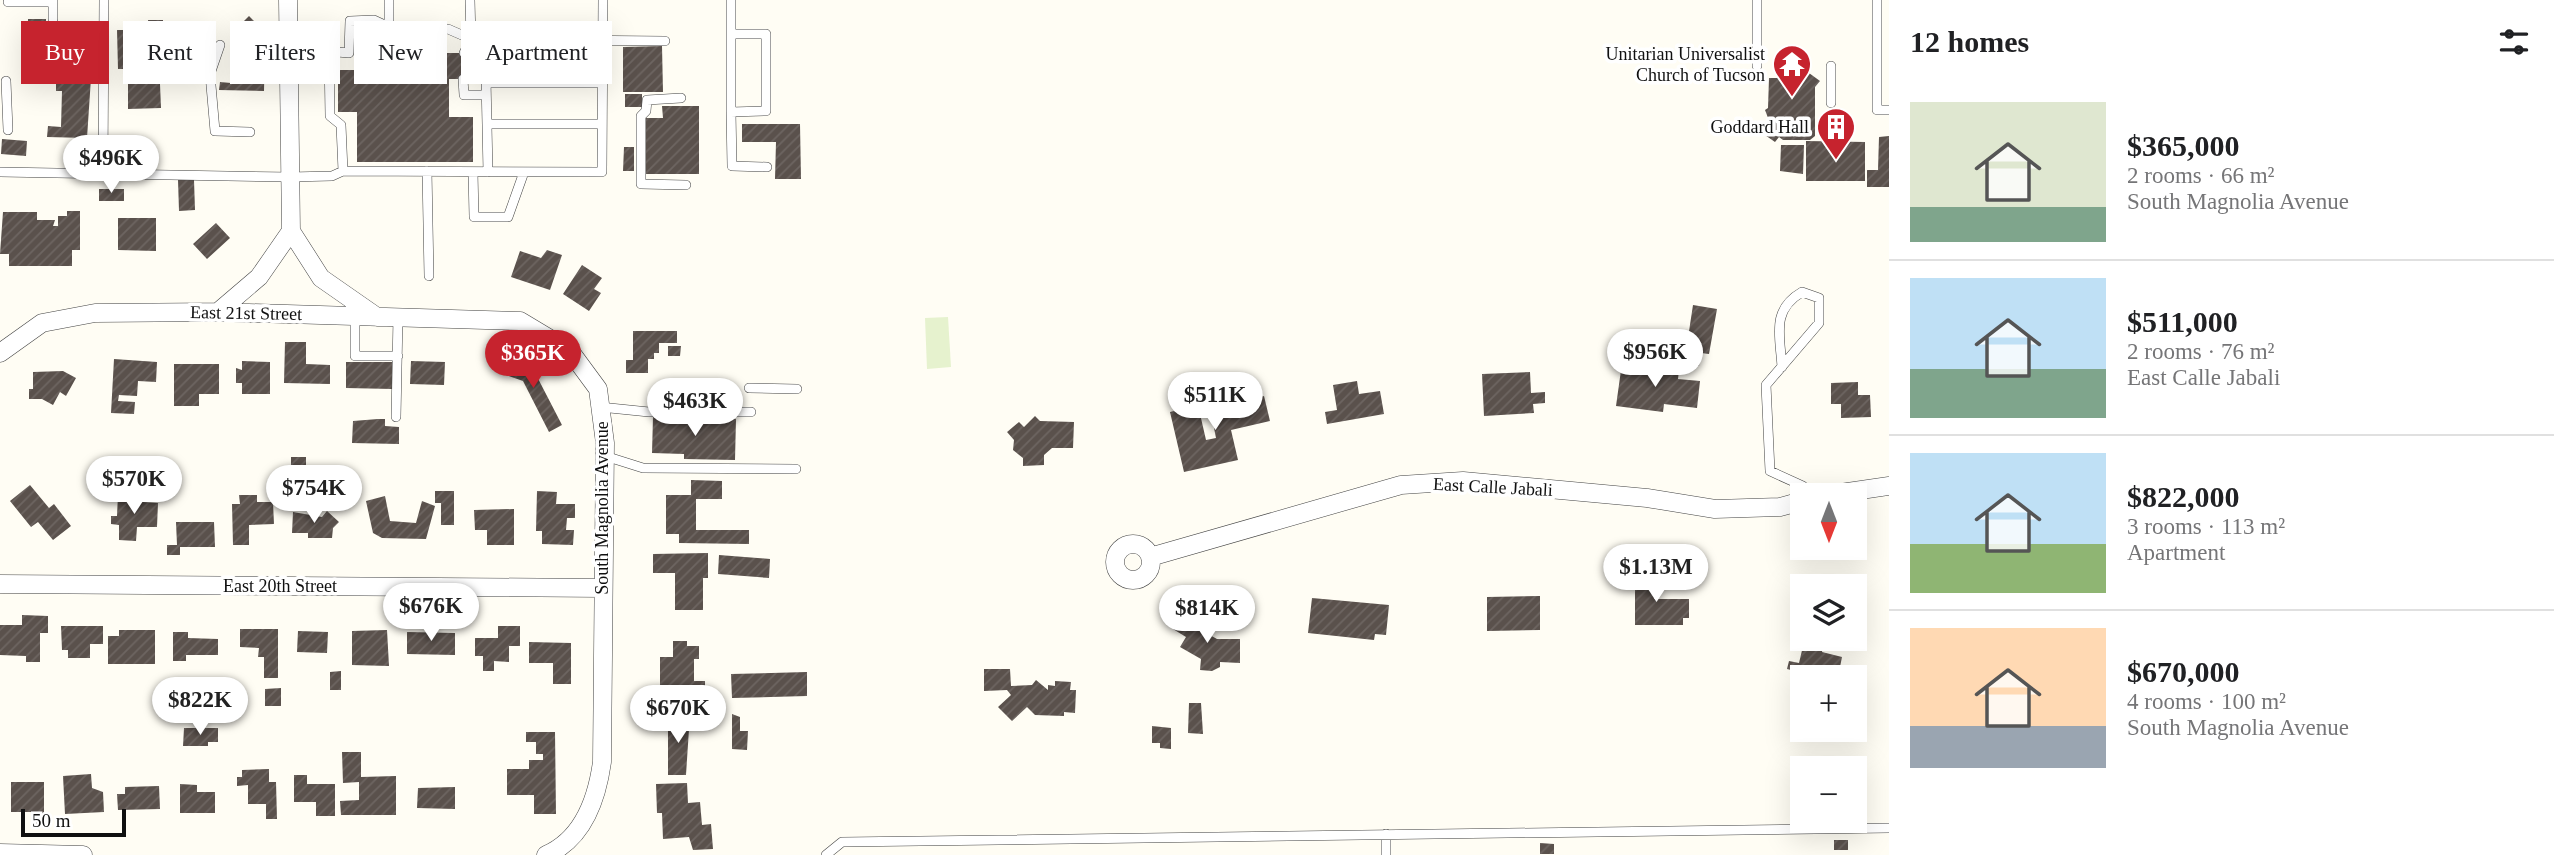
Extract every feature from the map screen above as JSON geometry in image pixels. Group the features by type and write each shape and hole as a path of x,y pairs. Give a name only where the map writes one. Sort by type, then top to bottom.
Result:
{"street":[{"path":"288,0 288,21"},
{"path":"289,84 291,231 321,278 377,317"},
{"path":"218,312 259,277 291,231"},
{"name":"East 21st Street","path":"1,350 42,323 95,313 218,312 377,317"},
{"name":"South Magnolia Avenue","path":"377,317 520,321 570,351 598,389 604,456 602,762 598,790 587,817 570,838 546,855"},
{"name":"East Calle Jabali","path":"1150,557 1401,485 1463,481 1647,498 1715,509 1780,506 1790,501"},
{"path":"1867,489 1889,486"},
{"name":"East 20th Street","path":"0,584 603,588"},
{"path":"0,853 83,855"}],"lane":[{"path":"103,174 104,0"},
{"path":"389,0 389,21"},
{"path":"470,0 471,21"},
{"path":"602,21 603,0"},
{"path":"731,0 732,166 767,167"},
{"path":"1757,0 1758,66"},
{"path":"1877,0 1877,110 1889,110"},
{"path":"8,2 53,1 53,19"},
{"path":"340,53 349,53 350,21 376,21"},
{"path":"731,34 766,34 766,111 731,112"},
{"path":"612,41 665,41"},
{"path":"220,45 210,74 215,131 250,132"},
{"path":"1830,66 1830,103"},
{"path":"6,81 8,130"},
{"path":"330,84 330,116 341,125 343,171"},
{"path":"463,84 464,94 486,96"},
{"path":"486,84 488,172"},
{"path":"0,172 290,177 332,176 343,171 602,172 602,84"},
{"path":"681,98 647,100 646,111 641,116 641,184 685,185"},
{"path":"487,124 602,124"},
{"path":"427,172 429,276"},
{"path":"473,172 474,216 508,217 524,172"},
{"path":"1782,367 1780,317 1787,300 1802,292 1819,298 1819,323 1782,367 1766,385 1770,471 1790,485"},
{"path":"355,316 355,356 398,356"},
{"path":"396,417 398,317"},
{"path":"749,388 797,389"},
{"path":"600,407 649,412 751,412"},
{"path":"604,456 643,468 796,469"},
{"path":"826,855 842,842 1889,828"},
{"path":"1386,834 1386,855"}],"green space":[{"path":"948,317 951,367 927,369 925,318"}],"building":[{"path":"28,19 46,19 46,21"},
{"path":"117,30 123,30 123,69 118,69"},
{"path":"662,46 663,92 623,92 623,47"},
{"path":"447,53 461,53 461,79 449,79 449,117 473,117 473,162 357,162 357,112 338,112 340,70 354,70 354,84 447,84"},
{"name":"Unitarian Universalist Church of Tucson","path":"1809,73 1820,81 1815,87 1815,136 1810,140 1783,140 1779,137 1775,142 1762,133 1770,123 1765,110 1768,108 1769,78 1802,78"},
{"path":"220,82 264,84 264,91 219,90"},
{"path":"56,84 91,84 87,138 47,137 48,126 61,127 62,91 56,91"},
{"path":"128,84 160,84 161,108 128,109"},
{"path":"625,94 642,94 642,107 625,107"},
{"path":"662,106 699,106 699,174 645,174 644,118 663,118"},
{"path":"742,124 800,124 801,179 775,179 776,142 742,142"},
{"path":"1889,136 1889,187 1867,187 1867,170 1878,170 1879,137"},
{"path":"2,139 27,141 26,156 1,154"},
{"name":"Goddard Hall","path":"1806,141 1865,142 1865,181 1806,181"},
{"path":"1781,145 1804,145 1803,174 1780,171"},
{"path":"624,147 634,147 634,171 623,171"},
{"path":"178,180 194,180 195,210 179,211"},
{"path":"99,189 124,189 124,201 99,201"},
{"path":"67,211 80,211 80,250 72,250 72,266 9,266 9,254 0,254 3,212 37,212 37,220 55,220 53,226 58,226 58,216 67,216"},
{"path":"118,218 156,218 156,251 118,250"},
{"path":"216,223 230,238 207,259 193,244"},
{"path":"547,250 562,255 550,290 511,277 520,251 541,258"},
{"path":"582,265 602,278 594,289 601,293 589,311 563,294"},
{"path":"1693,305 1717,309 1709,354 1701,353 1699,366 1684,364"},
{"path":"633,331 677,331 677,343 659,343 659,353 654,353 654,359 648,359 648,373 626,373 626,360 633,360"},
{"path":"285,342 306,342 306,364 330,365 330,384 284,383"},
{"path":"668,346 681,346 680,356 668,356"},
{"path":"506,357 531,365 562,425 549,432 523,381 500,373"},
{"path":"114,359 157,362 156,382 138,381 137,396 119,395 118,401 135,402 134,414 111,413"},
{"path":"242,361 270,362 270,394 242,394 242,383 236,383 236,368 242,370"},
{"path":"411,361 445,362 444,385 410,384"},
{"path":"346,362 393,362 392,389 346,388"},
{"path":"1622,363 1679,370 1678,379 1700,381 1697,408 1664,404 1663,412 1616,406"},
{"path":"174,364 219,364 219,394 199,394 199,406 174,406"},
{"path":"63,371 76,378 66,396 60,392 53,405 42,399 29,399 29,389 33,389 33,372"},
{"path":"1530,372 1531,393 1545,392 1545,403 1533,404 1534,413 1484,416 1482,374"},
{"path":"1357,381 1359,394 1380,391 1384,414 1327,424 1325,412 1337,410 1333,385"},
{"path":"676,382 716,382 716,410 676,404"},
{"path":"1858,382 1858,395 1870,395 1871,417 1841,418 1841,404 1831,404 1831,383"},
{"path":"1264,396 1270,421 1231,430 1238,460 1184,472 1170,412 1198,405 1206,440 1216,438 1210,408"},
{"path":"1035,416 1040,421 1074,422 1073,448 1052,448 1044,455 1044,465 1023,466 1023,458 1013,450 1014,440 1007,432 1019,422 1024,427"},
{"path":"653,417 736,419 735,460 684,459 684,454 652,453"},
{"path":"385,419 385,426 399,427 399,444 352,443 353,421"},
{"path":"291,457 306,457 306,480 291,480"},
{"path":"691,480 722,481 722,499 696,499 696,530 749,530 749,544 679,543 679,534 666,534 666,495 691,495"},
{"path":"30,485 49,508 54,504 71,526 53,540 38,522 31,527 10,501"},
{"path":"435,491 454,491 454,525 441,525 441,503 435,503"},
{"path":"537,491 557,492 556,504 575,504 575,518 567,518 566,530 574,530 573,545 542,544 542,531 536,531"},
{"path":"118,494 143,495 143,502 158,503 157,527 137,527 136,541 119,540 119,525 111,524 111,516 117,516"},
{"path":"239,495 257,495 257,502 273,502 274,524 249,525 249,545 233,545 232,504 240,504"},
{"path":"385,496 390,521 416,523 422,501 435,506 426,539 382,538 373,533 366,501"},
{"path":"514,509 514,545 487,545 487,530 475,530 474,510"},
{"path":"327,511 339,522 333,528 332,538 308,538 308,533 292,533 293,512 322,517"},
{"path":"176,522 214,522 215,547 180,547 180,555 167,555 167,545 177,545"},
{"path":"708,553 708,578 703,578 703,610 675,610 675,573 653,573 653,554"},
{"path":"719,555 770,559 769,578 718,574"},
{"path":"1635,570 1654,570 1654,599 1689,599 1689,618 1683,618 1683,625 1635,625"},
{"path":"1540,596 1540,630 1487,631 1487,597"},
{"path":"1312,598 1389,605 1386,635 1375,634 1374,640 1308,633"},
{"path":"1183,612 1203,623 1199,629 1217,639 1240,639 1240,663 1220,662 1220,667 1212,671 1200,670 1201,659 1180,647 1186,637 1173,629"},
{"path":"22,615 48,616 48,633 40,633 40,662 26,662 26,656 0,655 0,625 22,625"},
{"path":"61,626 103,626 103,644 90,644 90,658 68,658 68,650 62,650"},
{"path":"498,626 520,626 520,646 509,646 509,662 494,661 494,671 483,671 483,656 475,656 475,638 498,638"},
{"path":"240,629 278,629 278,678 264,678 264,657 258,657 259,648 240,647"},
{"path":"119,630 155,630 155,664 108,664 108,636 119,636"},
{"path":"387,630 389,666 352,665 352,631"},
{"path":"298,631 328,632 327,653 297,652"},
{"path":"173,632 188,632 188,638 218,639 218,655 186,655 186,661 173,661"},
{"path":"407,632 455,633 455,655 407,654"},
{"path":"673,641 687,641 687,646 699,646 699,659 694,659 694,681 705,681 705,695 672,694 672,689 660,689 660,657 673,657"},
{"path":"529,642 571,643 571,684 553,684 553,663 529,663"},
{"path":"1802,651 1822,651 1842,657 1840,665 1790,665 1790,670 1787,669 1789,661 1799,663"},
{"path":"984,669 1010,669 1011,686 1032,685 1036,680 1048,690 1048,685 1055,686 1055,681 1071,682 1070,690 1076,690 1075,713 1064,712 1064,716 1035,715 1027,707 1012,721 998,707 1011,695 1007,690 984,691"},
{"path":"341,671 341,690 330,690 330,672"},
{"path":"807,672 807,696 732,698 731,674"},
{"path":"281,688 281,706 265,706 265,689"},
{"path":"1189,703 1201,703 1203,734 1188,733"},
{"path":"732,714 740,717 740,731 748,731 747,750 732,749"},
{"path":"668,715 685,715 685,728 689,729 686,775 668,775"},
{"path":"1152,726 1171,728 1171,749 1160,748 1160,743 1152,743"},
{"path":"184,728 218,728 218,742 208,742 208,746 183,746"},
{"path":"526,732 555,732 556,814 534,814 534,795 507,795 507,769 529,769 529,760 543,760 543,754 536,754 536,742 526,742"},
{"path":"342,752 361,752 361,777 396,776 396,815 341,815 340,801 359,800 359,782 343,783"},
{"path":"269,769 269,782 276,782 277,819 266,819 266,804 248,804 248,785 237,786 237,777 242,777 242,770"},
{"path":"91,774 92,788 103,792 104,812 65,814 63,776"},
{"path":"294,775 307,775 307,784 335,784 335,816 316,816 316,802 294,802"},
{"path":"11,782 44,782 44,827 35,827 35,812 11,812"},
{"path":"687,783 688,803 700,802 702,825 711,824 713,849 693,850 689,837 663,839 662,813 657,813 656,784"},
{"path":"180,784 197,785 197,792 215,792 215,813 180,813"},
{"path":"159,786 160,809 118,810 117,794 125,794 125,787"},
{"path":"455,787 455,809 417,808 418,788"},
{"path":"1834,840 1848,840 1848,850 1834,850"},
{"path":"1540,843 1554,844 1554,854 1540,854"}],"place":[{"name":"Unitarian Universalist Church of Tucson","path":"1792,98"},
{"name":"Goddard Hall","path":"1836,161"}]}
